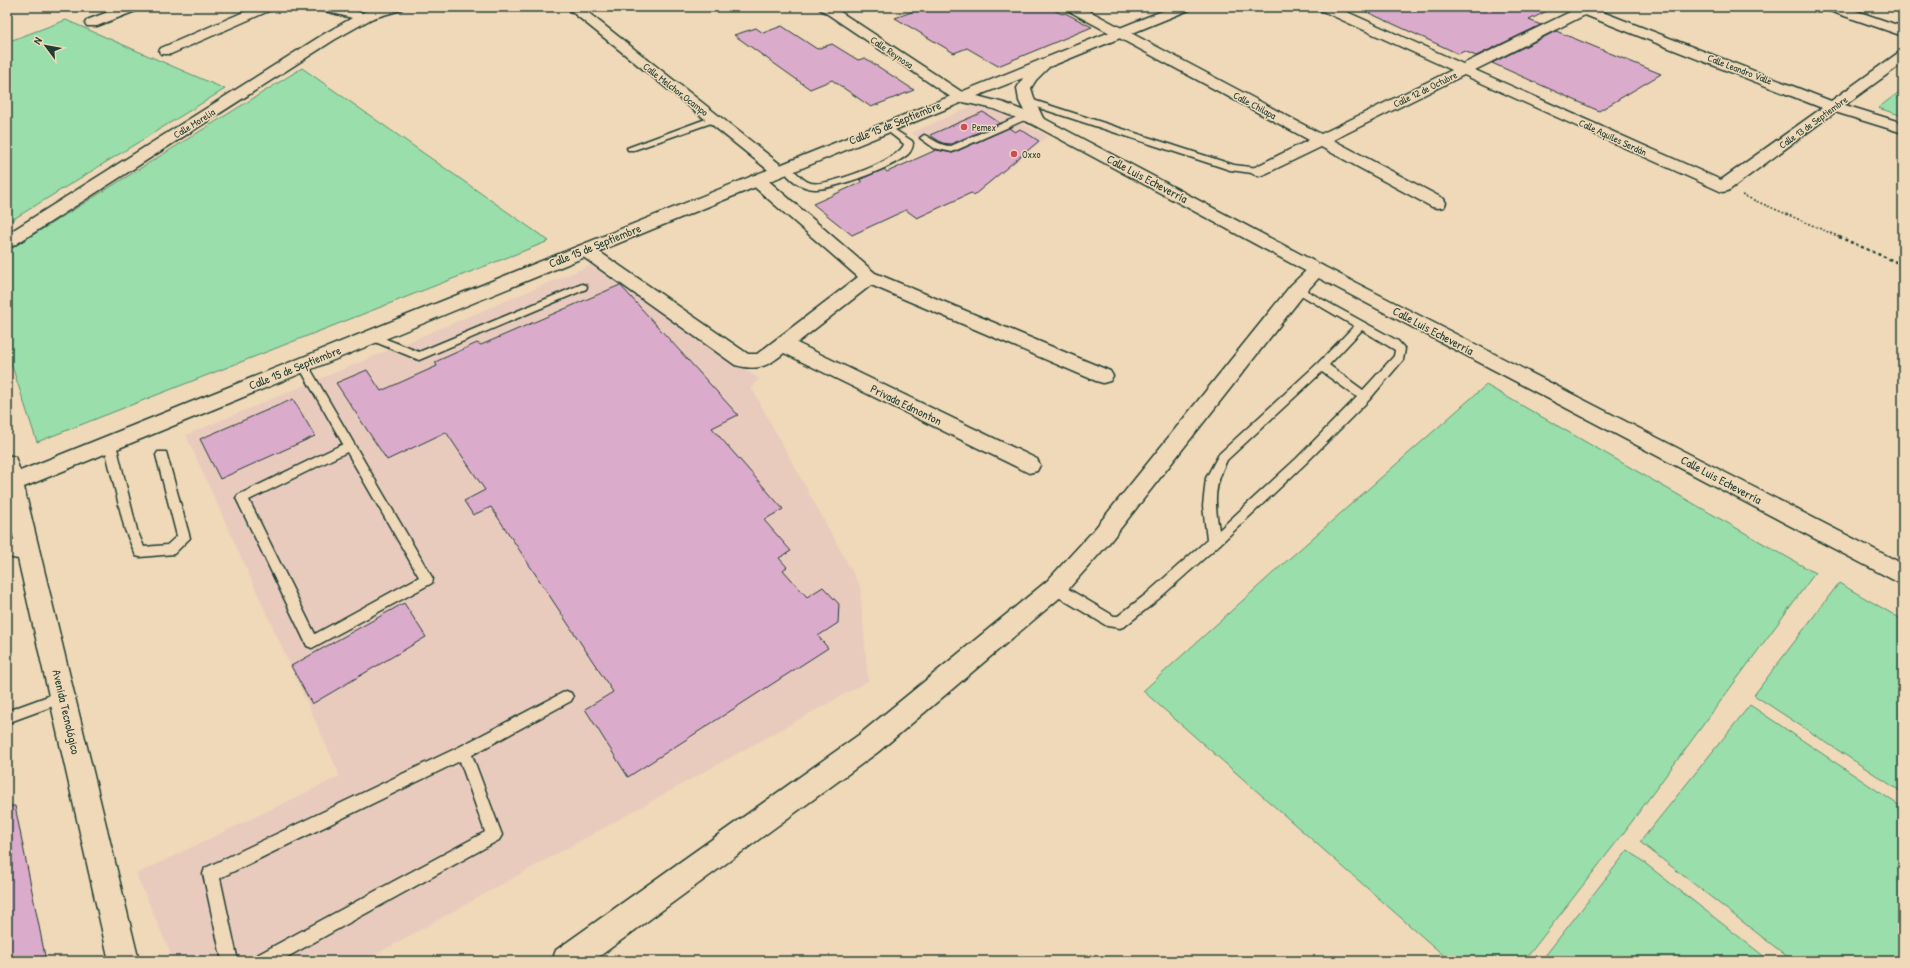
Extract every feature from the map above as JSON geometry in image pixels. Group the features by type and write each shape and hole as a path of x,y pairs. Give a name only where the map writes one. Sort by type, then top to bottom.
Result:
{"street":[{"path":"92,24 133,7"},
{"path":"166,51 266,7"},
{"path":"326,7 363,17 396,7"},
{"name":"Calle Morelia","path":"7,242 363,17 382,7"},
{"name":"Calle Melchor Ocampo","path":"573,7 714,119 783,169"},
{"name":"Calle Reynosa","path":"824,7 960,97"},
{"name":"Calle Chilapa","path":"1072,7 1438,203"},
{"name":"Calle 15 de Septiembre","path":"9,477 110,444 372,336 1184,7"},
{"name":"Calle Aquiles Serdán","path":"1324,7 1465,69 1722,186"},
{"path":"1832,7 1903,32"},
{"name":"Calle 12 de Octubre","path":"1259,171 1584,8"},
{"name":"Calle Leandro Valle","path":"1584,8 1834,107 1903,128"},
{"name":"Calle 13 de Septiembre","path":"1722,186 1903,56"},
{"path":"1030,113 1024,88 1030,78 1044,63"},
{"name":"Calle Luis Echeverría","path":"960,97 1030,113 1317,270 1903,576"},
{"path":"757,180 868,277 1103,376"},
{"path":"585,250 742,360 752,362 764,359 784,345 868,277"},
{"path":"567,961 869,743 1054,588 1101,537 1298,289 1317,270"},
{"name":"Privada Edmonton","path":"784,345 1029,465"},
{"name":"Avenida Tecnológico","path":"9,477 18,550 62,697 124,961"}],"lane":[{"path":"924,138 934,146 943,150 952,149 1030,113 1233,168 1259,171"},
{"path":"631,148 714,119"},
{"path":"783,169 797,180 812,186 824,186 844,180 900,156 907,150 909,143 886,127"},
{"path":"372,336 419,356 582,287"},
{"path":"1054,588 1112,622 1120,622 1214,542 1298,464 1365,397 1399,357 1400,349 1394,344 1298,289"},
{"path":"1214,542 1209,506 1212,478 1223,457 1322,366 1361,325"},
{"path":"303,365 350,446 427,579 312,642 242,498 350,446"},
{"path":"1322,366 1365,397"},
{"path":"110,444 131,530 140,552 170,550 184,538 162,455"},
{"path":"7,717 62,697"},
{"path":"230,961 211,874 464,752 566,697"},
{"path":"263,961 494,835 464,752"}],"path":[{"path":"1722,186 1903,265"}],"shaded area":[{"path":"974,105 1004,115 1048,136 988,185 911,133"},
{"path":"591,265 759,379 751,387 860,586 868,681 364,961 174,961 136,874 340,776 186,435"}],"green space":[{"path":"66,20 225,89 7,223 7,42"},
{"path":"302,68 549,241 37,442 7,351 7,251"},
{"path":"1903,89 1903,116 1878,108"},
{"path":"1486,385 1815,573 1622,835 1524,961 1450,961 1143,691 1273,573"},
{"path":"1839,583 1903,620 1903,793 1754,695"},
{"path":"1750,705 1903,808 1903,961 1793,961 1640,842"},
{"path":"1628,850 1770,961 1541,961"}],"building":[{"path":"925,7 997,7 1005,11 1016,7 1048,7 1062,14 1065,13 1092,27 998,66 967,48 954,53 895,18"},
{"path":"1356,7 1555,7 1529,20 1541,25 1476,56 1464,51 1459,54"},
{"path":"782,26 817,49 832,44 858,60 865,58 914,90 871,107 832,80 810,89 734,35 756,28 763,33"},
{"path":"1556,31 1661,74 1599,111 1492,63"},
{"path":"983,112 1000,123 951,144 942,143 930,135"},
{"path":"1009,128 1015,132 1020,129 1039,141 974,195 971,193 917,218 906,210 852,235 813,204 862,182 859,180 884,169 887,172 936,150 953,153"},
{"path":"620,285 738,415 712,428 783,509 764,520 791,551 779,558 787,567 783,570 807,597 823,587 839,604 838,623 818,636 828,648 628,777 585,709 613,692 491,507 473,515 464,501 485,490 446,432 387,460 336,383 367,370 381,391 437,366 435,362 477,343 481,345"},
{"path":"293,399 315,436 220,479 200,439"},
{"path":"404,603 426,637 312,704 291,666"},
{"path":"7,806 15,806 46,961 7,961"}],"place":[{"name":"Pemex","path":"964,127"},
{"name":"Oxxo","path":"1014,154"}]}
